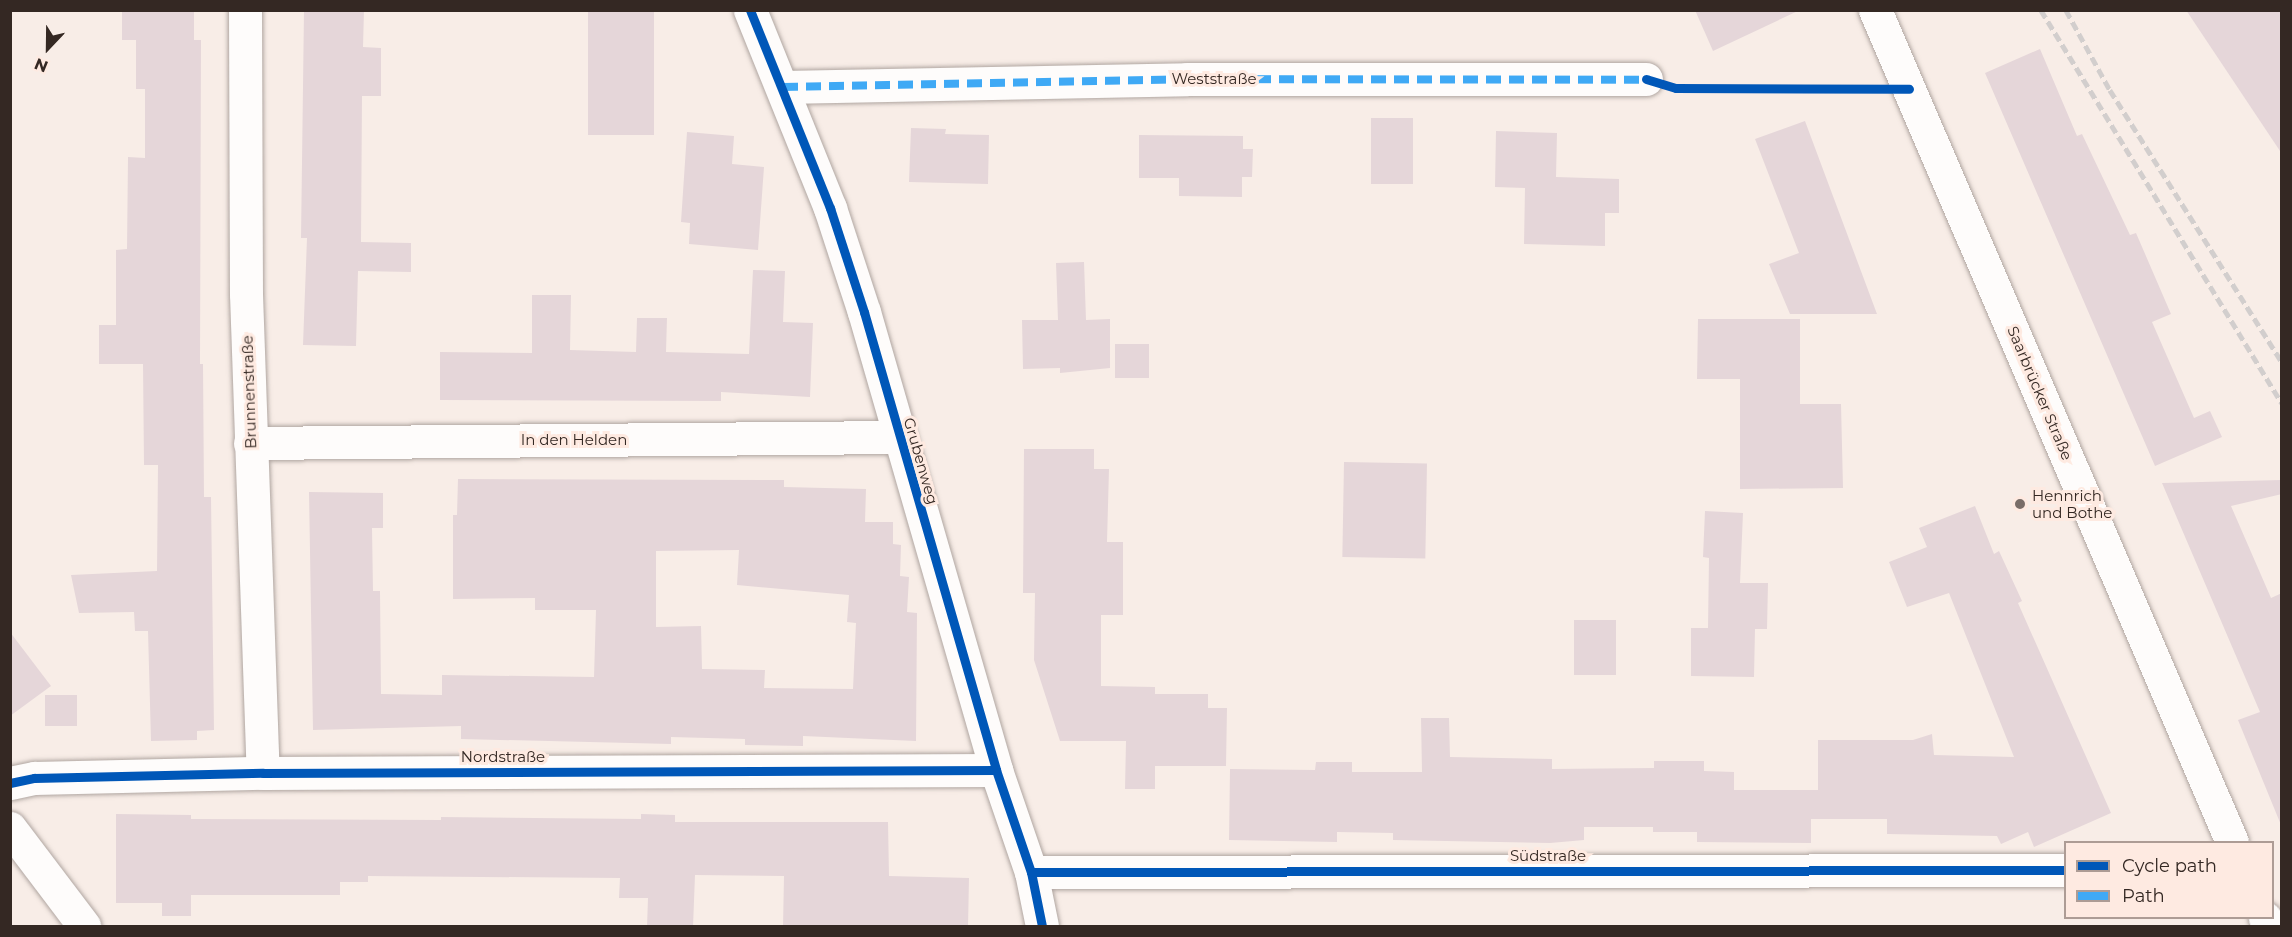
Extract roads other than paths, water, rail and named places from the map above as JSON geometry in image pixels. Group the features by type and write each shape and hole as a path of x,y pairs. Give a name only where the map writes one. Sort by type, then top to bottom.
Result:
{"street":[{"name":"Brunnenstraße","path":"245,10 250,443 263,773"},
{"name":"Grubenweg","path":"750,10 830,208 996,770 1030,872 1041,927"},
{"name":"Saarbrücker Straße","path":"1875,10 2231,841"},
{"name":"Weststraße","path":"783,87 1187,79 1646,79"},
{"name":"In den Helden","path":"250,443 898,437"},
{"name":"Nordstraße","path":"10,783 34,778 263,773 996,770"},
{"path":"10,828 84,927"},
{"name":"Südstraße","path":"1030,872 2064,870"}],"railway":[{"path":"2041,10 2282,403"},
{"path":"2066,10 2110,90 2282,362"}],"place":[{"name":"Hennrich und Bothe","path":"2020,504"}]}
